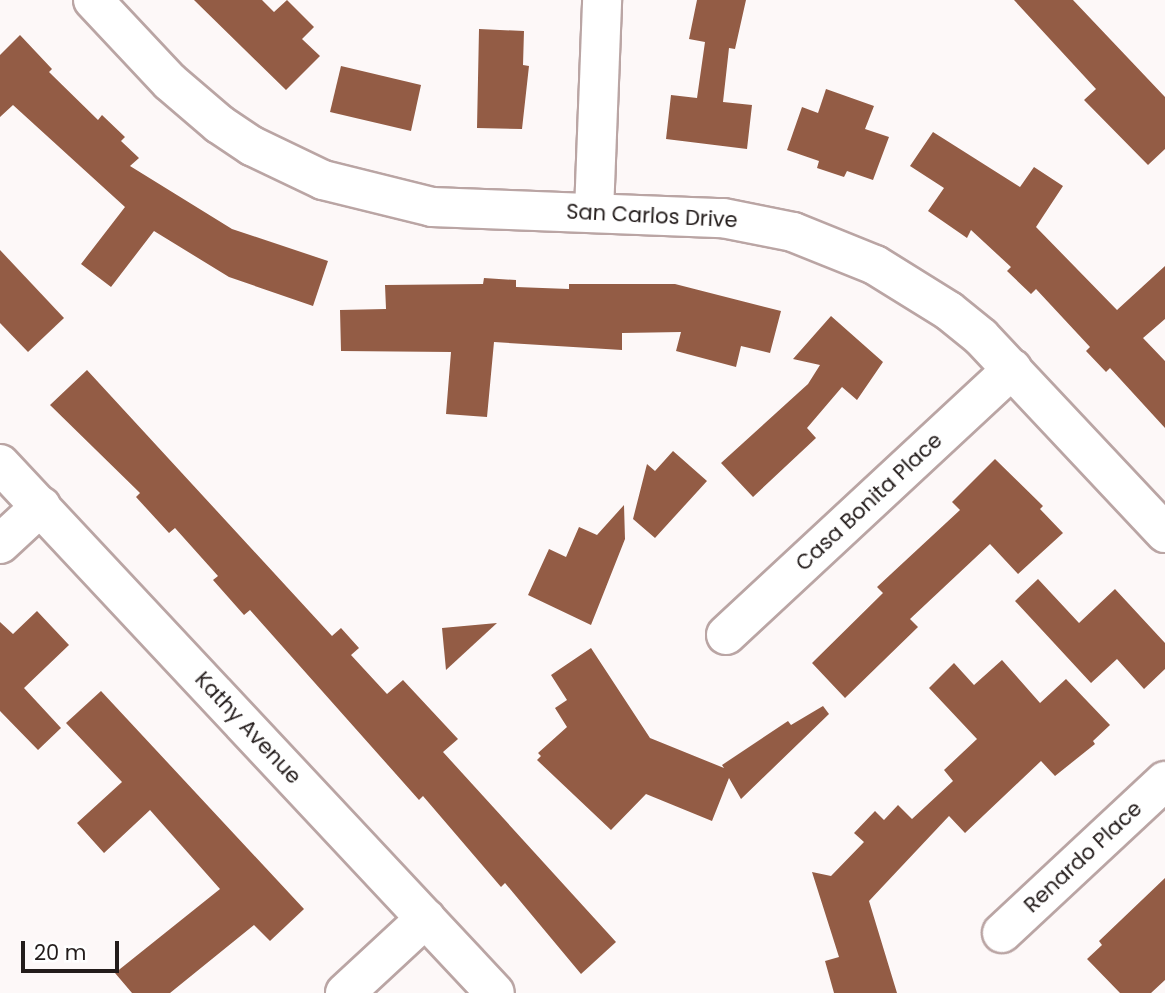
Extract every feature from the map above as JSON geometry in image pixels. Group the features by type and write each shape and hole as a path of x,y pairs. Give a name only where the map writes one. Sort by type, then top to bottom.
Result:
{"street":[{"name":"San Carlos Drive","path":"93,0 170,82 219,124 323,180 432,207 723,218 835,246 915,287 949,310 1012,369 1165,533"},
{"path":"594,212 602,0"},
{"name":"Casa Bonita Place","path":"726,635 1012,369"},
{"name":"Kathy Avenue","path":"0,464 495,993"},
{"path":"0,544 41,506"},
{"name":"Renardo Place","path":"1002,933 1165,780"},
{"path":"345,993 426,918"}],"building":[{"path":"194,0 262,0 274,12 287,0 314,27 302,39 320,56 286,90"},
{"path":"697,0 746,0 735,49 729,48 723,102 752,105 747,149 666,139 671,95 697,98 705,42 689,39"},
{"path":"1014,0 1073,0 1165,97 1165,149 1148,165 1084,100 1096,89"},
{"path":"479,29 524,31 523,65 529,66 522,129 477,128"},
{"path":"20,35 52,69 49,72 98,120 102,115 125,137 121,141 139,158 130,166 232,229 328,261 313,306 229,277 154,231 111,287 81,264 125,207 13,105 0,117 0,55"},
{"path":"341,66 421,85 411,131 330,112"},
{"path":"826,89 874,106 865,129 889,137 873,180 847,171 844,177 817,168 819,161 787,150 802,107 818,113"},
{"path":"933,132 1020,187 1034,167 1063,186 1036,227 1117,310 1165,266 1165,319 1143,338 1165,361 1165,428 1110,368 1106,372 1086,351 1090,347 1036,289 1031,294 1007,271 1011,267 971,230 967,238 928,211 944,188 910,166"},
{"path":"0,250 64,318 28,352 0,323"},
{"path":"484,278 516,280 516,287 569,289 569,284 675,284 781,311 770,353 741,346 736,367 676,351 681,332 622,333 622,350 494,342 487,417 446,414 451,352 341,351 340,310 386,309 385,285 483,284"},
{"path":"831,316 883,362 857,400 842,387 807,428 816,438 753,497 721,463 808,384 820,365 793,359"},
{"path":"87,370 332,636 341,628 359,648 351,655 387,694 403,680 458,739 443,752 616,942 581,974 505,883 501,887 423,796 419,800 250,610 244,615 213,580 218,576 175,528 169,533 136,497 140,493 50,405"},
{"path":"673,451 707,481 655,538 633,519 647,464 655,471"},
{"path":"995,459 1043,506 1040,509 1063,533 1018,574 990,544 910,619 918,627 845,698 812,663 883,593 877,587 960,510 952,502"},
{"path":"624,505 625,539 591,625 528,595 549,549 566,557 579,527 597,535"},
{"path":"1038,579 1079,623 1115,589 1165,643 1165,669 1144,689 1117,659 1091,683 1015,601"},
{"path":"37,611 69,645 24,688 61,728 38,750 0,711 0,622 13,634"},
{"path":"497,623 446,670 442,628"},
{"path":"591,648 650,738 724,768 722,765 788,721 791,725 823,706 829,714 741,799 729,778 712,821 646,794 611,830 537,760 541,756 538,753 567,727 555,708 567,700 551,675"},
{"path":"1002,660 1040,703 1066,679 1110,725 1093,741 1095,744 1055,776 1041,761 965,833 949,816 869,901 897,993 834,993 825,961 839,957 812,872 831,876 864,842 854,833 875,811 884,820 898,805 912,819 953,781 944,770 977,739 929,688 954,663 974,685"},
{"path":"101,691 304,909 270,941 254,925 170,993 132,993 115,973 220,889 150,810 104,853 77,823 122,782 66,723"},
{"path":"1165,878 1165,980 1151,993 1120,993 1087,959 1102,945 1099,941"}]}
